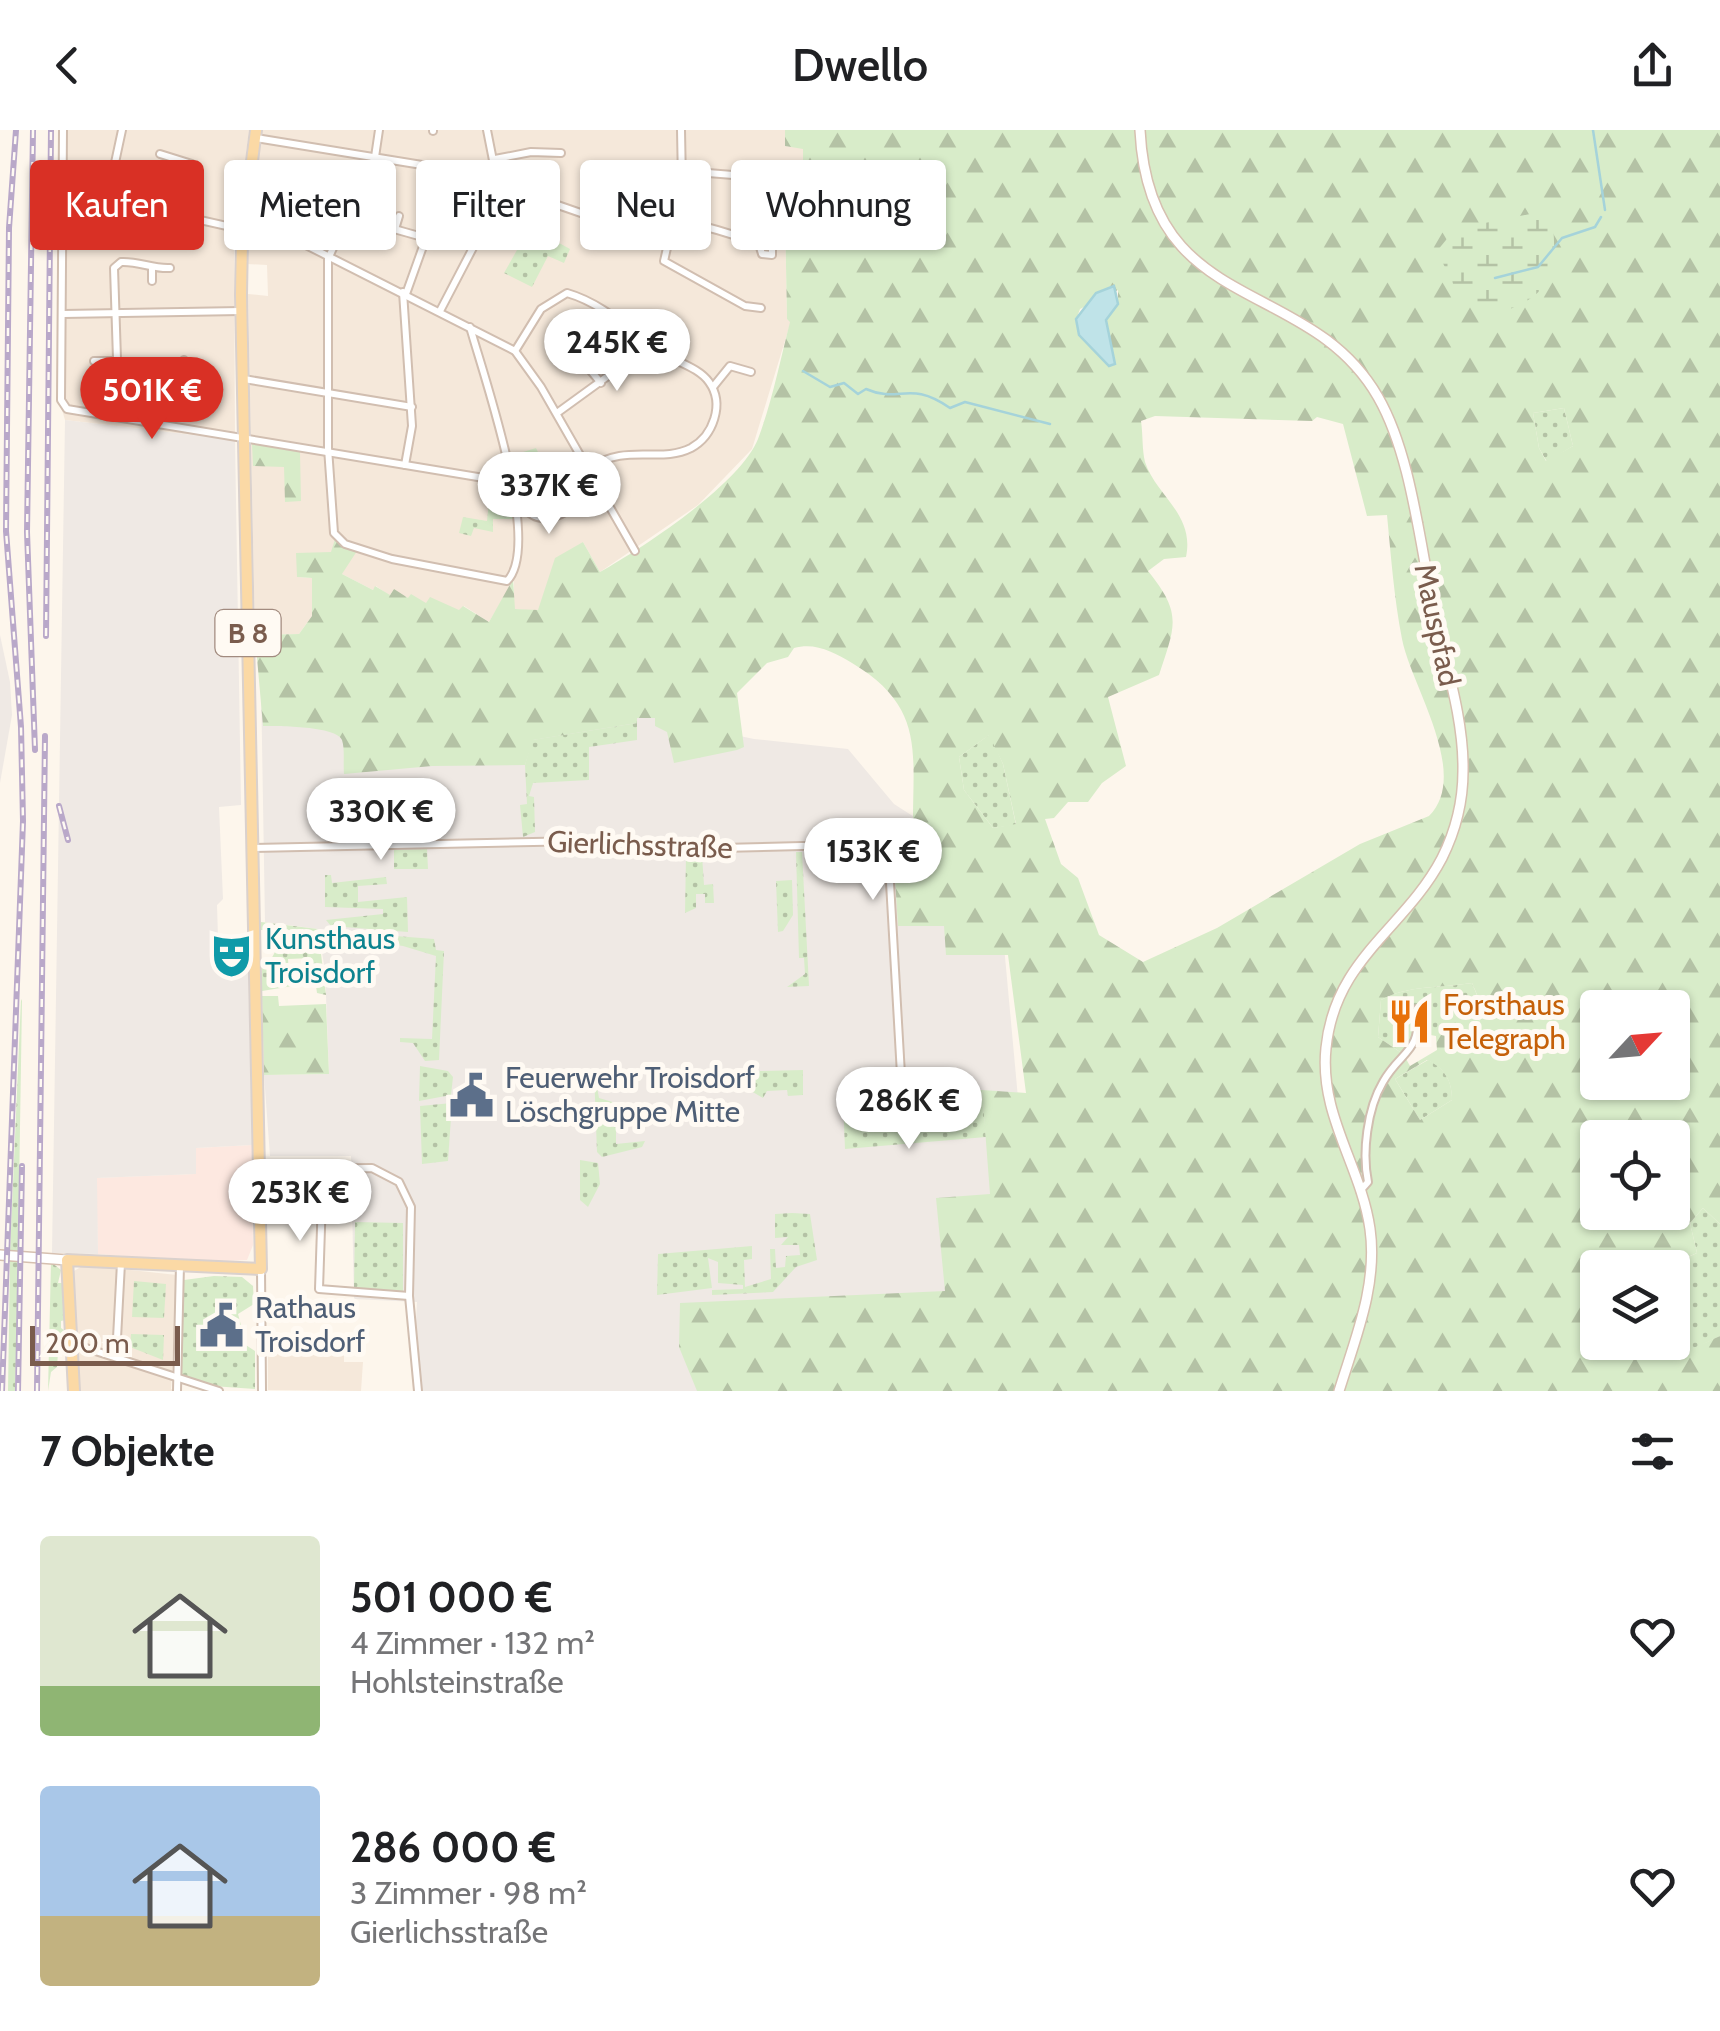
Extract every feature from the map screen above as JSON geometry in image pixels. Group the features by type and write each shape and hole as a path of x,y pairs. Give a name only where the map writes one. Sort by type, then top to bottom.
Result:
{"main road":[{"name":"B 8","path":"252,160 256,134"},
{"name":"B 8","path":"242,250 261,1269"},
{"path":"236,1268 253,1261 260,1239"},
{"path":"74,1391 67,1260 261,1269"}],"street":[{"path":"63,130 63,160"},
{"path":"115,160 122,130"},
{"path":"379,130 375,157 330,255 328,392 333,530 340,541 392,558 494,581 510,580 516,566 514,477 470,326"},
{"path":"487,130 495,159 531,152 561,152"},
{"path":"681,130 682,160"},
{"name":"Mauspfad","path":"1140,130 1153,198 1187,252 1221,282 1334,344 1379,398 1398,447 1455,708 1464,773 1450,840 1431,877 1351,973 1327,1041 1329,1107 1370,1228 1371,1270 1339,1391"},
{"path":"256,134 416,164"},
{"path":"160,154 179,160"},
{"path":"399,216 392,227 416,235"},
{"path":"63,250 61,400 67,409 512,486 528,512 547,518 567,512 596,486"},
{"path":"318,250 515,351 635,551"},
{"path":"406,465 412,407 405,293 421,250"},
{"path":"440,311 472,250"},
{"path":"665,250 668,266 744,306 761,308"},
{"path":"118,362 118,264 138,262 152,268 170,268"},
{"path":"152,268 152,281"},
{"path":"515,351 540,308 567,293 604,310 702,374 712,387 716,414 708,432 694,445 677,452 618,455 588,469"},
{"path":"63,314 241,311"},
{"path":"556,414 652,344"},
{"path":"571,347 601,384"},
{"path":"94,362 191,373 184,360"},
{"path":"712,387 730,366 751,372"},
{"path":"244,379 412,407"},
{"name":"Gierlichsstraße","path":"252,848 582,841 679,849 882,844 889,865 903,1107"},
{"name":"Mauspfad","path":"1360,1191 1368,1182 1364,1160 1377,1098 1384,1081 1416,1043 1420,1033 1418,1009"},
{"path":"259,1146 276,1168"},
{"path":"259,1168 377,1169 404,1188 411,1207 409,1296 418,1391"},
{"path":"323,1168 317,1282 325,1293 409,1296"},
{"path":"0,1255 67,1260"},
{"path":"116,1357 122,1262"},
{"path":"177,1391 180,1266"},
{"path":"236,1268 254,1278 262,1292"},
{"path":"261,1269 262,1391"},
{"path":"83,1347 219,1391"}],"shaded area":[{"path":"67,130 249,130 245,160 224,160 224,250 234,250 235,440 65,420 60,403 59,250 204,250 204,160 66,160"},
{"path":"261,130 785,130 785,146 803,148 803,160 731,160 731,250 786,250 787,319 791,321 752,449 698,505 600,572 583,542 538,611 514,609 514,580 489,622 464,606 459,611 390,596 376,586 373,590 342,574 348,549 335,540 332,552 297,577 312,578 312,616 299,634 255,635 248,294 268,296 267,265 247,264 247,250 396,250 396,160 257,160"},
{"path":"65,420 235,440 241,805 219,807 223,899 217,905 219,970 248,970 252,1145 196,1148 196,1174 97,1178 98,1254 52,1253"},
{"path":"0,635 12,715 0,783"},
{"path":"261,682 637,722 637,718 655,718 754,739 848,749 894,804 997,870 1045,1391 422,1391 415,1341 417,1302 354,1299 351,1156 270,1156 264,1075 329,1074 325,970 318,929 265,922"},
{"path":"252,1145 253,1245 247,1260 202,1262 98,1254 96,1178 195,1174 196,1148"},
{"path":"84,1265 177,1275 171,1389 175,1391 78,1391 74,1271"},
{"path":"344,1349 344,1362 363,1362 361,1391 268,1390 268,1351"}],"green space":[{"path":"785,130 1720,130 1720,1224 1703,1208 1690,1223 1697,1253 1690,1256 1690,1250 1580,1250 1580,1360 1690,1360 1690,1350 1720,1336 1720,1391 697,1391 679,1347 680,1303 945,1291 936,1198 990,1194 982,1090 1026,1093 1008,955 946,955 944,926 898,926 893,847 913,831 913,756 904,716 893,697 876,680 838,655 802,646 794,648 788,657 767,663 737,693 744,747 737,750 674,763 667,732 655,726 655,718 637,718 637,723 533,740 525,765 432,766 344,774 343,744 338,735 306,728 263,726 255,635 299,634 312,616 312,578 297,577 296,553 331,552 335,539 357,551 342,574 390,595 394,589 426,603 430,597 459,610 463,606 489,622 513,579 515,609 538,610 555,558 583,542 600,572 711,495 748,457 772,395 790,322 786,250 946,250 946,160 803,160 803,149 785,146","holes":["1118,290 1118,304 1106,320 1111,340 1076,320 1080,309","1564,408 1573,446 1546,461 1539,448 1533,413","1155,416 1312,421 1317,417 1343,424 1367,516 1387,515 1402,639 1435,729 1444,777 1440,798 1429,816 1360,844 1217,928 1143,962 1099,935 1078,878 1061,864 1045,819 1054,818 1068,802 1088,802 1102,783 1126,766 1108,697 1159,675 1172,632 1167,598 1148,571 1164,559 1186,557 1187,542 1180,517 1145,462 1141,421","989,735 1003,764 1016,824 993,828 964,790 959,757","1472,983 1481,1004 1464,1004 1464,1013 1480,1014 1478,1037 1425,1027 1412,1032 1411,1045 1403,1054 1378,1037 1381,1000 1402,992","1414,1032 1436,1036 1437,1050 1410,1066 1405,1057","1427,1060 1446,1076 1452,1100 1420,1120 1395,1079"]},
{"path":"1540,212 1552,216 1554,255 1552,269 1538,292 1490,316 1460,298 1437,251 1455,229"},
{"path":"560,244 570,249 564,263 548,256 532,287 504,273 517,250 560,250"},
{"path":"1564,408 1573,446 1547,462 1539,448 1533,413"},
{"path":"252,444 300,452 301,501 285,502 284,467 253,466"},
{"path":"536,448 565,509 547,516 532,511 519,489 535,491 531,475 517,477 510,456"},
{"path":"491,482 504,484 510,492 513,519 493,519 493,532 474,528 471,536 459,533 463,517 487,521"},
{"path":"637,723 637,740 589,747 589,780 533,783 529,796 534,797 535,832 523,837 520,805 527,804 525,765 532,740"},
{"path":"990,734 1003,764 1016,825 993,828 964,790 959,757"},
{"path":"427,849 428,869 394,869 394,850"},
{"path":"796,852 802,852 809,986 787,987 805,974 804,958 799,958"},
{"path":"686,855 702,855 704,885 713,884 714,903 705,903 705,894 696,894 696,908 685,913"},
{"path":"325,875 331,875 332,883 386,877 387,884 358,886 358,902 407,897 408,932 331,926 326,920 383,914 383,909 325,907"},
{"path":"792,880 793,915 783,931 778,932 776,881"},
{"path":"261,922 318,929 326,995 317,993 312,958 288,959 289,975 305,975 305,984 262,991 262,963 269,963 275,952 282,951 277,931 261,930"},
{"path":"331,931 434,939 436,950 444,951 439,1060 425,1061 413,1043 400,1042 400,1038 432,1039 436,956 403,946 325,935"},
{"name":"Forsthaus Telegraph","path":"1472,983 1481,1005 1464,1004 1480,1013 1478,1037 1413,1032 1411,1045 1403,1054 1378,1037 1381,1000 1413,989"},
{"path":"262,996 278,996 279,1006 326,1004 329,1074 264,1075"},
{"path":"22,1001 18,1254 10,1253"},
{"path":"1428,1060 1446,1076 1452,1100 1420,1120 1395,1079"},
{"path":"420,1066 448,1071 453,1077 451,1095 419,1101"},
{"path":"803,1070 803,1095 788,1096 787,1090 767,1091 763,1098 751,1091 751,1079 760,1071"},
{"path":"594,1071 599,1098 616,1103 616,1144 645,1141 642,1147 602,1157 597,1152"},
{"path":"982,1090 986,1137 845,1149 843,1101 896,1099 902,1135 914,1138 922,1128 911,1109 916,1095"},
{"path":"452,1103 448,1161 422,1164 420,1106"},
{"path":"580,1160 598,1163 600,1184 588,1207 580,1200"},
{"path":"1703,1208 1720,1224 1720,1336 1690,1351 1690,1256 1697,1253 1690,1223"},
{"path":"775,1214 810,1214 817,1260 796,1267 773,1292 712,1295 712,1290 743,1289 743,1285 718,1283 718,1262 708,1258 712,1288 657,1295 658,1254 752,1246 752,1259 744,1260 745,1287 771,1279 770,1249 775,1249 776,1268 785,1267 786,1256 800,1255 799,1245 781,1245 788,1237 775,1238"},
{"path":"355,1222 403,1223 403,1292 354,1288"},
{"path":"10,1259 19,1259 15,1391 8,1391"},
{"path":"51,1262 61,1270 58,1283 62,1283 65,1320 61,1321 61,1328 67,1332 59,1338 57,1367 51,1372 48,1391"},
{"path":"242,1277 253,1286 254,1304 238,1314 243,1333 235,1338 255,1351 255,1389 212,1386 179,1375 184,1280"},
{"path":"134,1281 166,1284 164,1318 132,1317"},
{"path":"131,1334 164,1335 163,1360 130,1347"}],"water":[{"path":"1114,286 1118,304 1106,320 1115,364 1109,366 1079,335 1076,319 1096,293"}],"waterway":[{"path":"1593,130 1605,210"},
{"path":"1495,278 1538,267 1562,238 1595,227 1601,217"},
{"path":"803,371 830,387 844,383 858,394 866,389 888,394 914,393 950,408 965,402 1050,424"}],"railway":[{"path":"2,1391 23,821 21,727 6,531 9,228 16,130"},
{"path":"33,130 27,532 35,750"},
{"path":"46,636 51,130"},
{"path":"37,1391 45,736"},
{"path":"59,806 68,840"},
{"path":"18,1391 22,1166"}],"place":[{"name":"Kunsthaus Troisdorf","path":"232,956"},
{"name":"Forsthaus Telegraph","path":"1410,1022"},
{"name":"Feuerwehr Troisdorf Löschgruppe Mitte","path":"472,1095"},
{"name":"Rathaus Troisdorf","path":"222,1325"}]}
